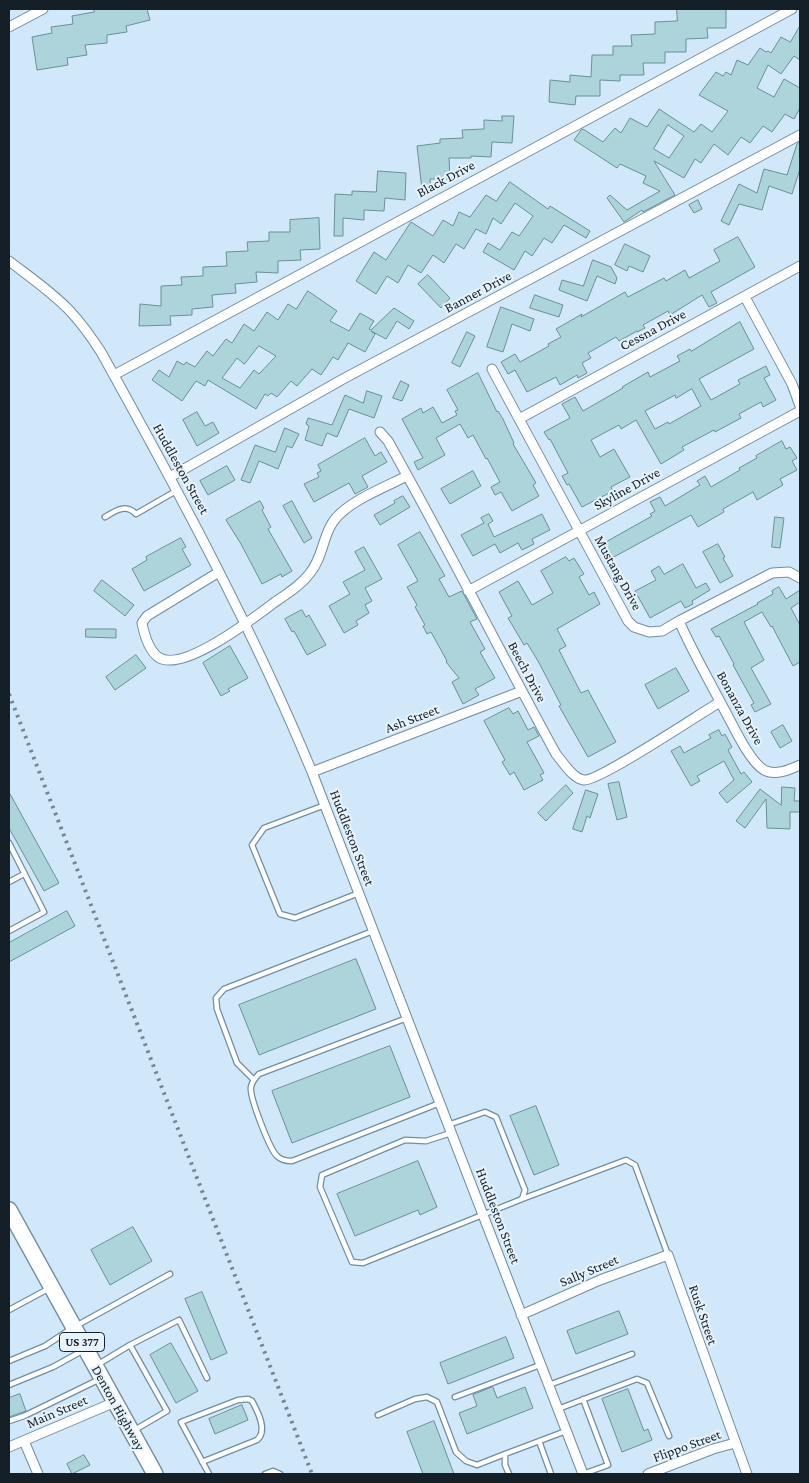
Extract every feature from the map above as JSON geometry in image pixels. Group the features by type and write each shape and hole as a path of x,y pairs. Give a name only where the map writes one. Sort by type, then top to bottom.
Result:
{"main road":[{"name":"Denton Highway","path":"9,1210 18,1232 52,1287 155,1474"}],"street":[{"path":"9,27 43,9"},
{"name":"Black Drive","path":"114,375 792,9"},
{"name":"Banner Drive","path":"170,477 343,379 800,135"},
{"name":"Huddleston Street","path":"9,261 52,294 84,326 114,375 178,490 288,713 583,1474"},
{"name":"Cessna Drive","path":"519,419 800,266"},
{"path":"744,297 792,384 800,406"},
{"name":"Mustang Drive","path":"492,369 628,621 634,627 649,632 662,632 679,621 772,573 789,572 800,578"},
{"name":"Skyline Drive","path":"468,591 800,411"},
{"name":"Beech Drive","path":"380,432 388,441 431,517 468,591 556,754 567,768 578,777 584,780 614,767 720,702"},
{"path":"219,572 147,616 142,623 144,633 158,657 169,660 181,658 210,647 237,631 310,574 318,559 324,538 333,522 341,513 352,504 407,476"},
{"name":"Bonanza Drive","path":"679,621 720,702 756,764 765,771 777,773 800,765"},
{"name":"Ash Street","path":"312,772 522,691"},
{"name":"Sally Street","path":"521,1315 600,1280 668,1255"},
{"name":"Rusk Street","path":"668,1255 746,1474"},
{"name":"Main Street","path":"9,1447 115,1402"},
{"path":"24,1441 38,1474"},
{"name":"Flippo Street","path":"648,1474 713,1449 735,1443"}],"lane":[{"path":"105,516 120,508 133,511 136,514 178,490"},
{"path":"325,805 264,828 252,845 280,914 295,918 359,893"},
{"path":"9,843 44,912 9,931"},
{"path":"9,882 24,874"},
{"path":"254,1080 237,1063 217,1009 216,998 224,989 374,931"},
{"path":"407,1018 259,1074 250,1089 255,1107 272,1149 278,1157 285,1161 292,1161 440,1103"},
{"path":"485,1112 496,1117 524,1190 522,1199 363,1263 352,1262 320,1187 322,1175 405,1140 426,1141 450,1129 485,1112"},
{"name":"Rusk Street","path":"522,1199 626,1160 635,1165 668,1255"},
{"path":"9,1361 45,1346 74,1327 170,1274"},
{"path":"9,1310 52,1287"},
{"path":"9,1421 24,1416 99,1372 130,1345 179,1320 207,1378"},
{"path":"130,1345 167,1411 132,1432"},
{"path":"9,1385 54,1367 86,1349"},
{"path":"548,1385 632,1354"},
{"path":"455,1397 540,1365"},
{"path":"558,1409 637,1379 647,1383 668,1436"},
{"path":"378,1415 415,1399 427,1396 437,1402 456,1452 466,1461 477,1465 566,1431"},
{"path":"202,1462 257,1440 261,1436 263,1428 252,1401 248,1399 238,1400 181,1422 202,1462 209,1474"},
{"path":"583,1399 608,1465 583,1474"},
{"path":"539,1441 551,1474"},
{"path":"505,1454 505,1465 509,1474"},
{"path":"265,1474 273,1471 280,1474"}],"building":[{"path":"94,9 147,9 150,20 126,26 127,32 107,35 107,43 85,45 87,55 67,58 68,65 37,70 32,37 52,33 51,27 73,24 72,16 94,12"},
{"path":"677,9 726,9 726,28 707,28 708,38 686,39 686,52 665,52 665,63 643,63 644,75 620,75 620,81 600,80 600,96 576,96 575,105 549,102 550,80 570,82 570,75 591,77 592,55 613,55 613,46 632,46 631,35 655,34 655,22 677,21"},
{"path":"800,26 800,60 794,56 781,74 768,65 757,88 774,97 784,79 800,88 800,108 794,119 785,114 772,132 763,126 750,143 741,137 728,155 714,144 701,163 695,159 684,178 654,161 675,195 643,212 642,210 624,222 607,198 610,195 627,210 660,191 643,183 646,176 620,164 617,168 574,140 581,130 583,129 603,142 615,128 621,133 630,118 647,127 659,109 694,132 701,124 712,132 728,111 699,95 716,72 723,76 726,72 731,75 737,60 748,65 760,48 771,53 781,37 790,42","holes":["668,125 684,136 669,158 654,149"]},
{"path":"502,116 514,116 512,143 492,142 491,157 449,158 450,179 430,179 431,189 422,190 417,146 440,143 440,139 463,138 462,130 484,129 484,120 502,121"},
{"path":"800,142 800,169 792,194 769,186 762,210 739,204 729,225 721,221 739,184 757,193 764,169 787,175 797,144"},
{"path":"378,171 406,173 405,200 385,198 384,211 364,210 364,220 343,218 343,236 334,236 335,194 352,195 352,191 376,192"},
{"path":"510,182 548,209 550,206 590,231 586,238 564,225 552,243 544,238 532,256 525,251 514,270 483,252 488,243 500,250 512,232 519,236 533,216 515,203 501,224 493,218 486,234 476,229 464,249 456,244 444,263 433,255 421,273 408,265 398,283 387,276 376,294 356,281 374,252 386,260 411,222 433,236 443,220 453,226 459,212 470,217 486,195 496,201"},
{"path":"698,200 702,209 694,213 689,205"},
{"path":"319,218 320,249 300,250 301,260 278,261 278,273 256,272 257,282 235,284 236,293 212,295 213,307 192,309 192,315 170,316 171,325 139,326 140,304 161,306 161,286 182,285 181,277 203,276 203,267 227,266 226,252 248,251 247,242 269,241 269,232 290,232 290,220"},
{"path":"738,237 755,267 711,292 717,303 709,307 702,295 670,315 668,311 643,325 645,328 619,341 616,337 588,353 591,358 582,363 587,373 578,378 577,375 560,385 556,377 527,392 515,370 508,374 501,362 515,354 520,362 549,346 548,344 561,337 556,329 625,292 628,297 664,278 666,281 685,270 689,278 720,261 714,250"},
{"path":"625,244 650,256 643,272 629,266 627,271 615,265"},
{"path":"593,260 611,267 617,278 615,284 597,276 587,301 559,290 562,280 583,286"},
{"path":"428,275 450,298 441,308 418,284"},
{"path":"308,291 337,311 330,321 349,331 360,313 374,321 369,329 371,330 394,308 414,321 409,329 397,321 386,339 371,331 375,334 365,352 348,343 338,360 333,357 321,375 312,369 297,386 291,381 277,397 271,393 268,396 265,394 256,409 208,380 205,386 196,381 182,401 152,380 159,370 169,377 177,361 184,365 186,362 195,367 207,351 213,356 226,339 232,343 244,324 254,331 267,312 278,320 288,304 296,309","holes":["259,346 276,356 259,374 254,370 240,388 222,378 237,358 244,364"]},
{"path":"535,295 563,305 559,317 530,308"},
{"path":"501,307 534,319 530,331 512,324 503,352 487,347"},
{"path":"740,322 754,349 699,379 711,400 740,384 738,380 766,366 770,375 764,378 776,400 763,407 761,402 739,414 741,418 682,447 684,450 661,464 636,420 621,429 619,425 591,440 600,457 614,449 630,477 611,487 613,491 582,507 569,484 567,485 562,476 568,473 550,439 544,432 570,418 562,404 575,397 583,411 648,372 650,377 680,361 677,356 690,349 691,351","holes":["692,389 701,406 669,424 668,422 655,429 645,411 675,395 676,398"]},
{"path":"467,332 475,336 460,367 452,363"},
{"path":"478,373 497,412 503,419 513,444 536,483 533,485 539,496 512,511 501,492 495,495 491,487 500,482 473,435 468,438 460,424 436,438 445,455 418,470 414,462 423,458 402,419 421,408 423,413 433,407 442,423 457,415 455,411 458,410 447,390"},
{"path":"401,381 409,385 402,401 393,398"},
{"path":"367,391 382,396 374,418 349,409 337,437 327,433 322,446 305,440 309,426 306,424 308,418 332,425 345,395 363,403"},
{"path":"197,412 205,426 213,422 219,433 197,446 183,420"},
{"path":"285,428 299,434 292,448 287,446 278,469 259,461 250,483 241,480 255,445 275,452"},
{"path":"365,438 375,456 381,452 387,462 362,476 368,487 355,494 349,483 314,502 304,484 319,477 317,473 321,471 318,465"},
{"path":"782,441 786,449 790,447 797,458 792,461 797,470 780,479 783,485 757,500 753,492 723,509 724,512 698,527 691,515 612,558 604,543 652,516 650,514 655,511 650,502 660,497 665,506 700,485 697,481 705,476 711,487 740,470 739,468 757,458 756,456"},
{"path":"227,466 235,480 208,495 200,481"},
{"path":"473,471 481,486 450,504 441,489"},
{"path":"403,496 410,507 380,525 374,515"},
{"path":"260,501 264,508 262,510 271,527 268,529 292,571 282,577 281,574 262,584 226,520"},
{"path":"292,501 312,538 304,543 283,506"},
{"path":"489,514 493,521 488,524 494,537 542,514 550,530 532,539 534,544 522,550 518,543 500,553 495,544 473,556 461,535 484,523 481,518"},
{"path":"775,517 784,518 780,548 772,547"},
{"path":"420,532 445,576 439,579 449,597 462,591 477,619 470,622 485,649 480,652 495,678 475,689 479,695 463,704 452,682 459,678 446,662 431,632 427,634 423,626 425,625 415,607 417,605 407,587 418,581 398,545"},
{"path":"181,538 186,547 182,549 191,565 144,591 132,569 147,560 146,557"},
{"path":"718,544 733,576 720,583 703,552"},
{"path":"364,547 382,579 365,588 372,601 365,605 369,613 356,621 358,625 344,633 329,606 350,594 343,582 365,570 355,552"},
{"path":"566,557 569,561 574,558 584,574 579,577 589,595 594,592 600,604 557,629 566,646 559,650 581,693 588,690 616,742 588,757 559,706 561,705 538,661 527,643 524,645 508,618 512,616 499,592 518,581 532,605 553,593 541,571"},
{"path":"683,564 696,588 706,583 710,590 692,601 693,604 685,608 681,601 650,618 635,591 656,580 651,571 659,566 664,574"},
{"path":"102,580 134,605 125,616 94,591"},
{"path":"779,587 786,599 800,590 800,602 791,608 800,625 800,662 793,666 772,626 762,612 744,622 764,660 751,668 771,704 755,712 751,705 754,703 734,664 719,636 716,637 711,629 758,604 773,594 772,591"},
{"path":"302,610 306,617 309,615 326,645 307,655 285,619"},
{"path":"86,629 116,629 116,638 86,637"},
{"path":"230,646 248,678 228,689 230,691 221,696 203,663"},
{"path":"136,655 146,668 115,690 106,677"},
{"path":"676,668 689,691 658,709 645,685"},
{"path":"509,708 513,714 518,711 528,730 534,727 539,736 527,742 544,773 540,775 543,780 524,790 514,772 510,775 502,762 505,760 484,721"},
{"path":"783,725 792,741 780,748 771,732"},
{"path":"719,730 722,736 725,734 732,747 728,750 741,774 744,772 752,782 727,803 719,793 734,780 724,761 697,776 700,781 691,786 671,751 680,746 684,753 711,738 709,735"},
{"path":"619,782 627,817 617,820 608,784"},
{"path":"566,785 573,793 546,821 538,813"},
{"path":"782,787 795,788 794,801 800,801 800,812 790,812 790,829 767,828 766,799 745,828 736,821 760,789 781,805"},
{"path":"586,790 598,794 590,818 587,816 582,832 573,829"},
{"path":"9,792 59,883 44,891 9,828"},
{"path":"67,911 75,926 9,962 9,943"},
{"path":"356,959 376,1009 259,1055 239,1005"},
{"path":"390,1046 410,1097 292,1143 272,1091"},
{"path":"536,1106 559,1165 534,1175 510,1116"},
{"path":"418,1161 437,1207 420,1215 418,1210 355,1236 337,1194"},
{"path":"133,1227 152,1261 110,1285 91,1250"},
{"path":"202,1292 227,1353 211,1360 185,1299"},
{"path":"619,1311 628,1334 576,1354 567,1331"},
{"path":"506,1337 514,1358 448,1384 440,1363"},
{"path":"171,1343 198,1391 176,1403 150,1355"},
{"path":"493,1387 497,1398 525,1387 533,1408 467,1434 459,1413 477,1406 473,1395"},
{"path":"628,1389 644,1431 648,1429 652,1440 622,1452 602,1399"},
{"path":"20,1394 26,1411 9,1417 9,1398"},
{"path":"242,1405 248,1420 215,1434 209,1419"},
{"path":"434,1421 454,1474 423,1474 407,1432"},
{"path":"84,1455 90,1465 72,1474 67,1464"}],"railway":[{"path":"9,694 312,1474"}]}
